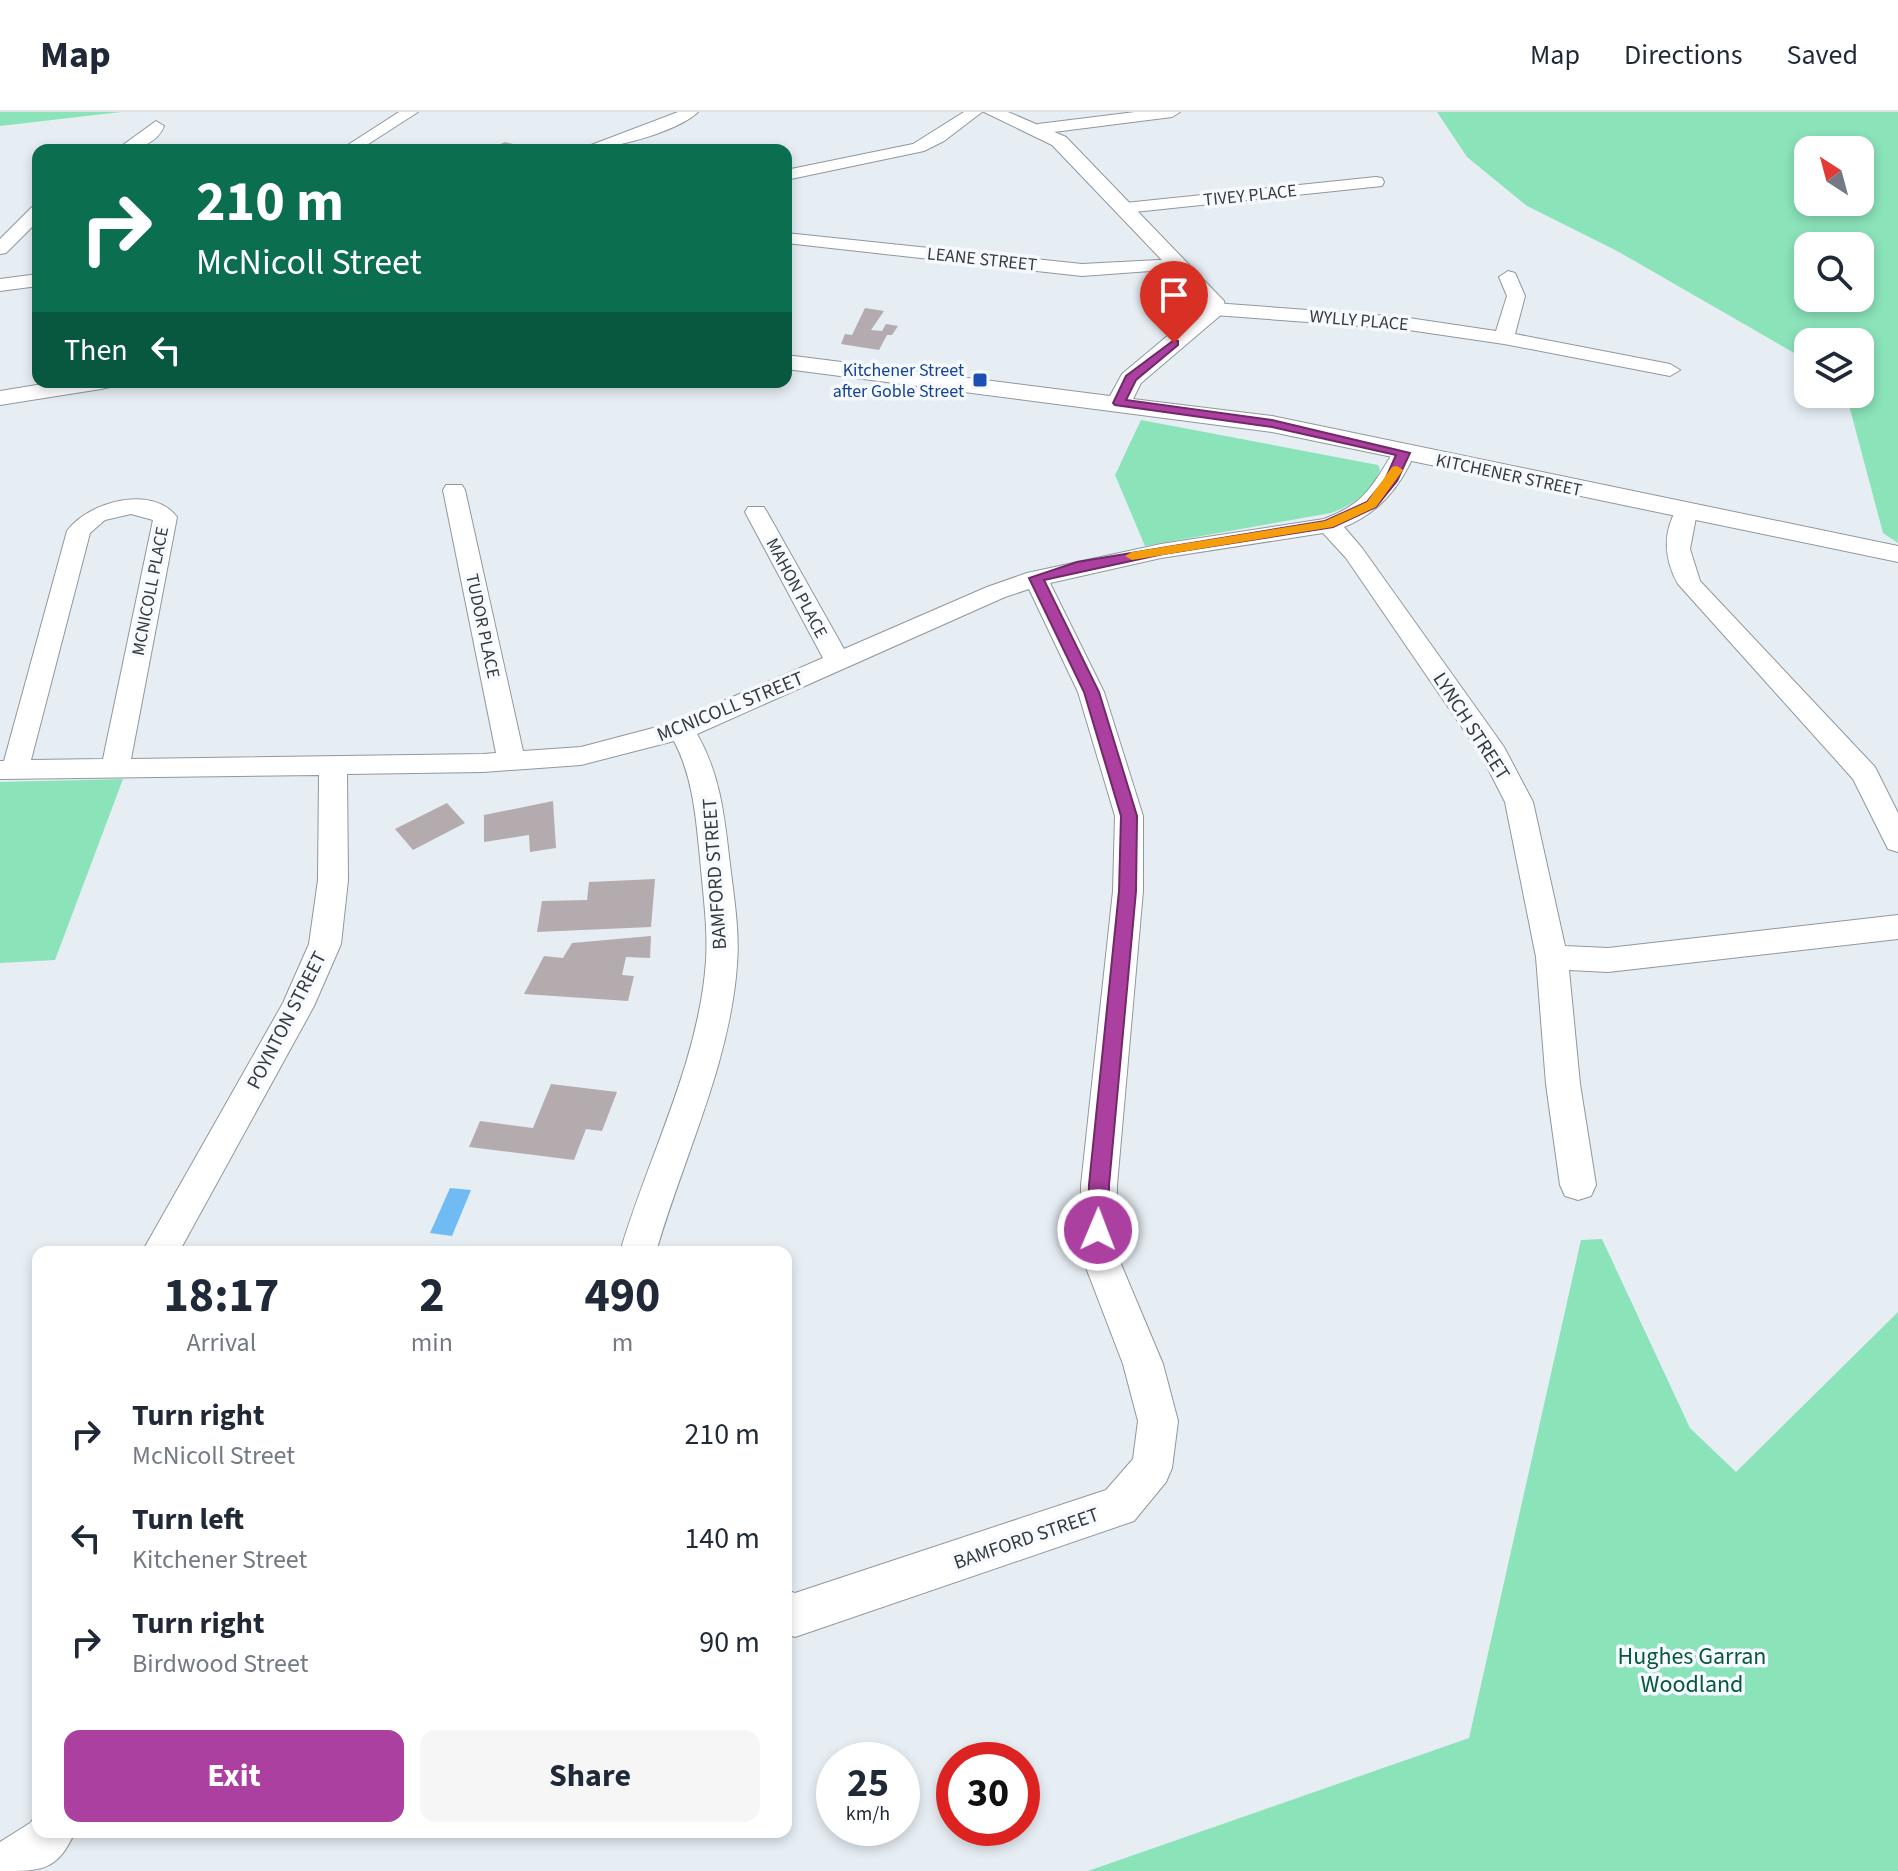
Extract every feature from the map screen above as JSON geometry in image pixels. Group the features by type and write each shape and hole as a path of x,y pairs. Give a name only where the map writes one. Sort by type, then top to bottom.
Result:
{"street":[{"path":"358,144 410,112"},
{"path":"604,144 690,112"},
{"path":"792,174 918,148 938,138 974,112"},
{"path":"993,112 1038,129 1059,141 1213,301 1214,309 1131,379 1119,403"},
{"path":"1038,129 1172,112"},
{"path":"134,144 154,132 156,126"},
{"name":"TIVEY PLACE","path":"1125,208 1376,182"},
{"path":"0,249 32,217"},
{"name":"LEANE STREET","path":"792,239 1082,270 1178,264"},
{"path":"1504,338 1516,296 1508,277"},
{"path":"0,285 32,281"},
{"name":"WYLLY PLACE","path":"1214,309 1402,323 1504,338 1670,370"},
{"name":"KITCHENER STREET","path":"792,363 1272,424 1898,554"},
{"path":"0,398 63,388"},
{"name":"MCNICOLL STREET","path":"7,770 511,761 581,756 681,730 1036,578 1148,553 1329,525 1372,505 1391,481 1404,453"},
{"name":"TUDOR PLACE","path":"454,490 511,761"},
{"name":"MCNICOLL PLACE","path":"7,770 79,531 87,520 106,510 150,507 165,517 115,769"},
{"name":"MAHON PLACE","path":"756,512 830,651 842,660"},
{"path":"1686,512 1678,539 1677,563 1690,584 1865,774 1898,842"},
{"name":"LYNCH STREET","path":"1329,525 1354,553 1494,753 1519,802 1552,957 1563,1084 1578,1185"},
{"name":"BAMFORD STREET","path":"792,1614 866,1593 1119,1506 1152,1468 1158,1421 1143,1364 1098,1252 1099,1185 1128,891 1129,816 1091,692 1036,578"},
{"name":"BAMFORD STREET","path":"640,1246 706,1044 721,977 719,902 708,789 698,757 681,730"},
{"name":"POYNTON STREET","path":"163,1246 298,1006 325,944 333,880 333,765"},
{"path":"1552,957 1608,960 1898,927"},
{"path":"0,1870 48,1838"}],"green space":[{"path":"0,112 121,112 0,126"},
{"path":"1437,112 1898,112 1898,543 1883,533 1850,408 1874,408 1874,328 1794,328 1794,353 1619,252 1527,206 1467,157"},
{"path":"1141,420 1378,465 1380,470 1360,497 1331,513 1145,546 1115,475"},
{"path":"123,779 55,960 0,963 0,782"},
{"name":"Hughes Garran Woodland","path":"1602,1239 1690,1428 1736,1472 1898,1312 1898,1871 1088,1871 1469,1738 1581,1240"}],"water":[{"path":"450,1188 471,1190 452,1236 430,1233"}],"building":[{"path":"865,308 884,311 871,330 882,331 886,324 898,326 892,335 887,335 879,350 841,344 845,334 852,335"},
{"path":"553,801 556,848 530,852 529,835 484,842 484,815"},
{"path":"447,803 465,823 413,850 395,829"},
{"path":"655,879 651,927 537,932 542,901 587,900 589,882"},
{"path":"651,936 650,958 626,957 622,975 634,976 628,1001 524,994 544,956 563,958 572,943"},
{"path":"551,1084 617,1092 602,1131 586,1129 574,1160 469,1147 480,1121 533,1128"}],"slow traffic":[{"path":"1132,556 1329,525 1372,505 1397,470"}],"place":[{"name":"Kitchener Street after Goble Street","path":"980,380"}],"route":[{"path":"1098,1230 1099,1185 1128,891 1129,816 1091,692 1036,578 1077,566 1163,550 1329,525 1372,505 1391,481 1404,453 1272,424 1119,403 1131,379 1174,343"}]}
